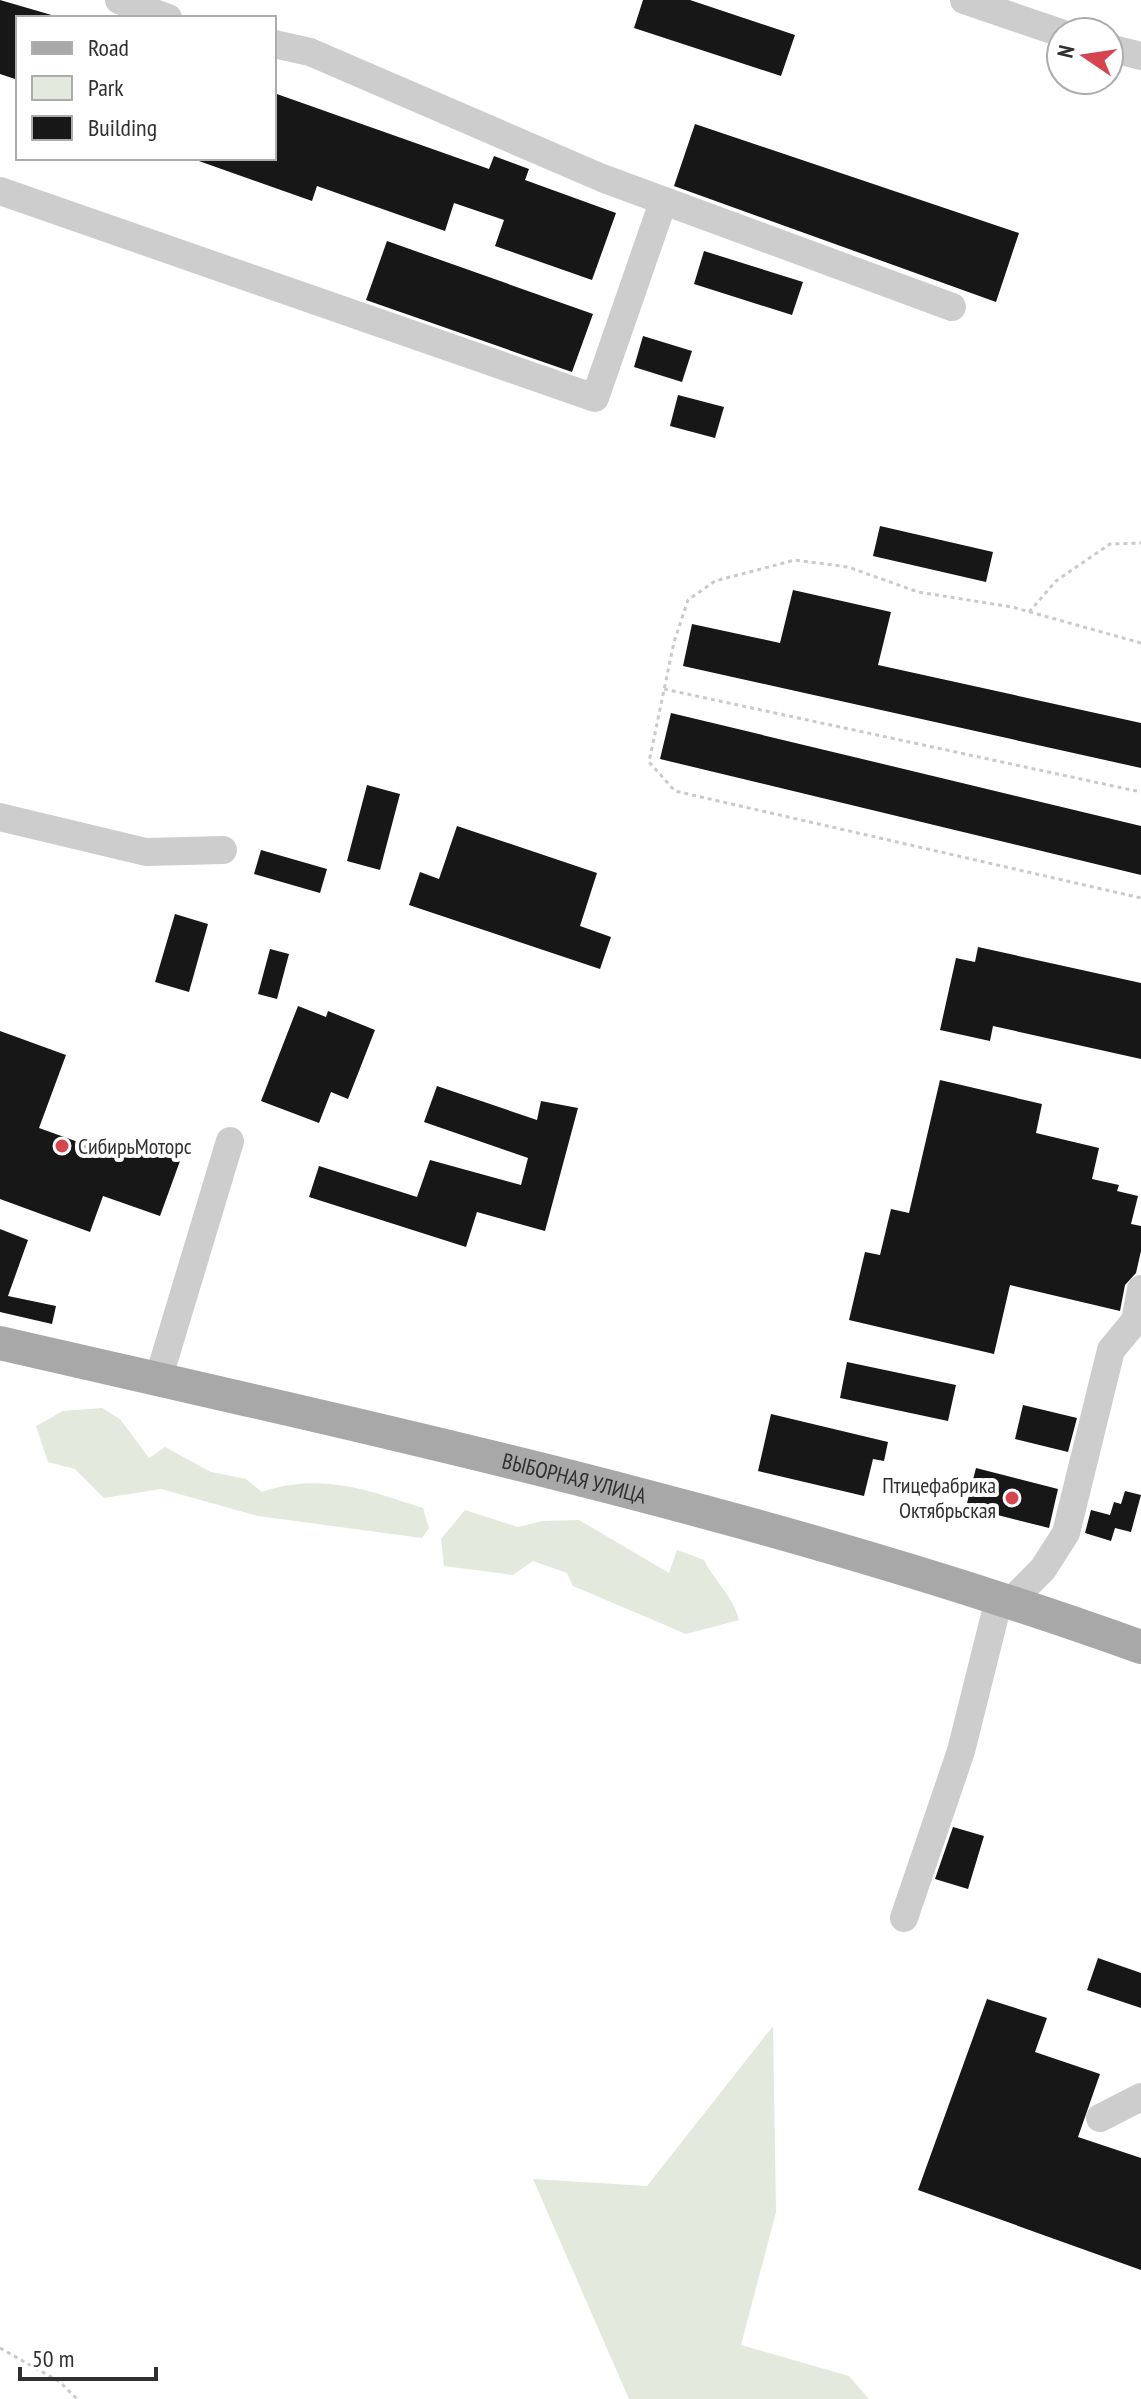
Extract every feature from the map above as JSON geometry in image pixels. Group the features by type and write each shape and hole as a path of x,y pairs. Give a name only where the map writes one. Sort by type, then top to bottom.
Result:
{"main road":[{"name":"ВЫБОРНАЯ УЛИЦА","path":"0,1343 564,1472 1004,1600 1141,1647"}],"street":[{"path":"119,0 163,16"},
{"path":"964,0 1045,28"},
{"path":"276,44 310,52 663,202 952,307"},
{"path":"0,191 595,398 663,202"},
{"path":"0,817 146,852 223,850"},
{"path":"158,1380 230,1141"},
{"path":"904,1918 961,1751 1004,1600 1043,1569 1066,1533 1111,1350 1135,1321 1141,1289"},
{"path":"1100,2118 1141,2097"}],"path":[{"path":"1029,612 1056,581 1110,544 1141,543"},
{"path":"1141,643 1029,612 918,592 848,567 795,560 715,581 688,600 664,689 649,762 675,791 1141,898"},
{"path":"664,689 1141,792"},
{"path":"0,2348 60,2382 77,2399"}],"green space":[{"path":"102,1408 120,1419 149,1458 165,1447 211,1472 246,1479 262,1492 283,1486 324,1484 383,1495 423,1508 429,1528 422,1538 258,1516 161,1489 104,1498 75,1469 48,1462 36,1426 63,1411"},
{"path":"465,1510 518,1527 543,1521 579,1520 669,1573 677,1550 704,1560 733,1604 739,1620 686,1634 573,1586 567,1573 533,1561 513,1575 444,1566 441,1539"},
{"path":"773,2026 776,2212 741,2345 849,2376 869,2399 629,2399 533,2179 647,2186"}],"building":[{"path":"0,0 55,16 16,16 16,79 0,74"},
{"path":"643,0 690,0 795,35 781,76 634,28"},
{"path":"276,94 489,169 494,156 529,169 525,180 616,213 592,280 495,246 504,220 454,203 445,231 317,186 312,201 196,160 276,160"},
{"path":"695,124 1019,233 996,302 674,186"},
{"path":"387,241 593,314 572,372 366,300"},
{"path":"704,251 803,282 792,315 694,284"},
{"path":"643,336 692,351 682,382 634,367"},
{"path":"678,395 724,407 715,438 670,426"},
{"path":"880,526 993,552 986,582 873,556"},
{"path":"793,590 891,612 878,665 1141,723 1141,768 683,666 692,624 780,643"},
{"path":"671,713 1141,826 1141,875 660,759"},
{"path":"367,785 400,794 380,870 347,861"},
{"path":"457,826 597,873 580,926 611,937 600,969 409,905 420,872 439,879"},
{"path":"261,850 327,869 320,893 254,874"},
{"path":"175,914 208,924 189,992 155,982"},
{"path":"978,947 1141,983 1141,1059 993,1026 990,1041 940,1030 956,958 975,962"},
{"path":"270,949 289,954 277,999 258,994"},
{"path":"298,1006 326,1017 328,1011 375,1030 348,1099 331,1092 319,1123 261,1101"},
{"path":"0,1031 66,1055 39,1128 123,1158 129,1142 180,1161 160,1216 103,1196 90,1232 0,1199"},
{"path":"940,1080 1042,1104 1036,1133 1099,1148 1092,1179 1119,1185 1117,1191 1138,1196 1131,1224 1141,1226 1141,1251 1136,1273 1125,1285 1120,1311 1010,1285 994,1354 849,1320 865,1252 880,1255 891,1209 909,1213"},
{"path":"437,1086 537,1120 541,1101 578,1108 545,1231 477,1212 466,1247 309,1197 319,1166 417,1197 430,1160 521,1185 528,1158 424,1122"},
{"path":"0,1229 28,1240 8,1296 56,1306 52,1324 0,1312"},
{"path":"847,1362 956,1385 948,1421 840,1398"},
{"path":"1023,1405 1077,1418 1068,1452 1015,1439"},
{"path":"771,1414 888,1442 884,1461 873,1459 864,1496 758,1471"},
{"name":"Птицефабрика Октябрьская","path":"976,1468 1058,1489 1049,1528 966,1507"},
{"path":"1125,1491 1141,1495 1131,1532 1115,1528 1111,1541 1085,1533 1091,1510 1110,1515 1114,1502 1121,1504"},
{"path":"953,1827 984,1836 968,1889 935,1879"},
{"path":"1098,1958 1141,1973 1141,2008 1087,1990"},
{"path":"987,1999 1047,2018 1035,2052 1100,2074 1078,2137 1141,2158 1141,2270 918,2190"}],"place":[{"name":"СибирьМоторс","path":"62,1146"},
{"name":"Птицефабрика Октябрьская","path":"1012,1498"}]}
